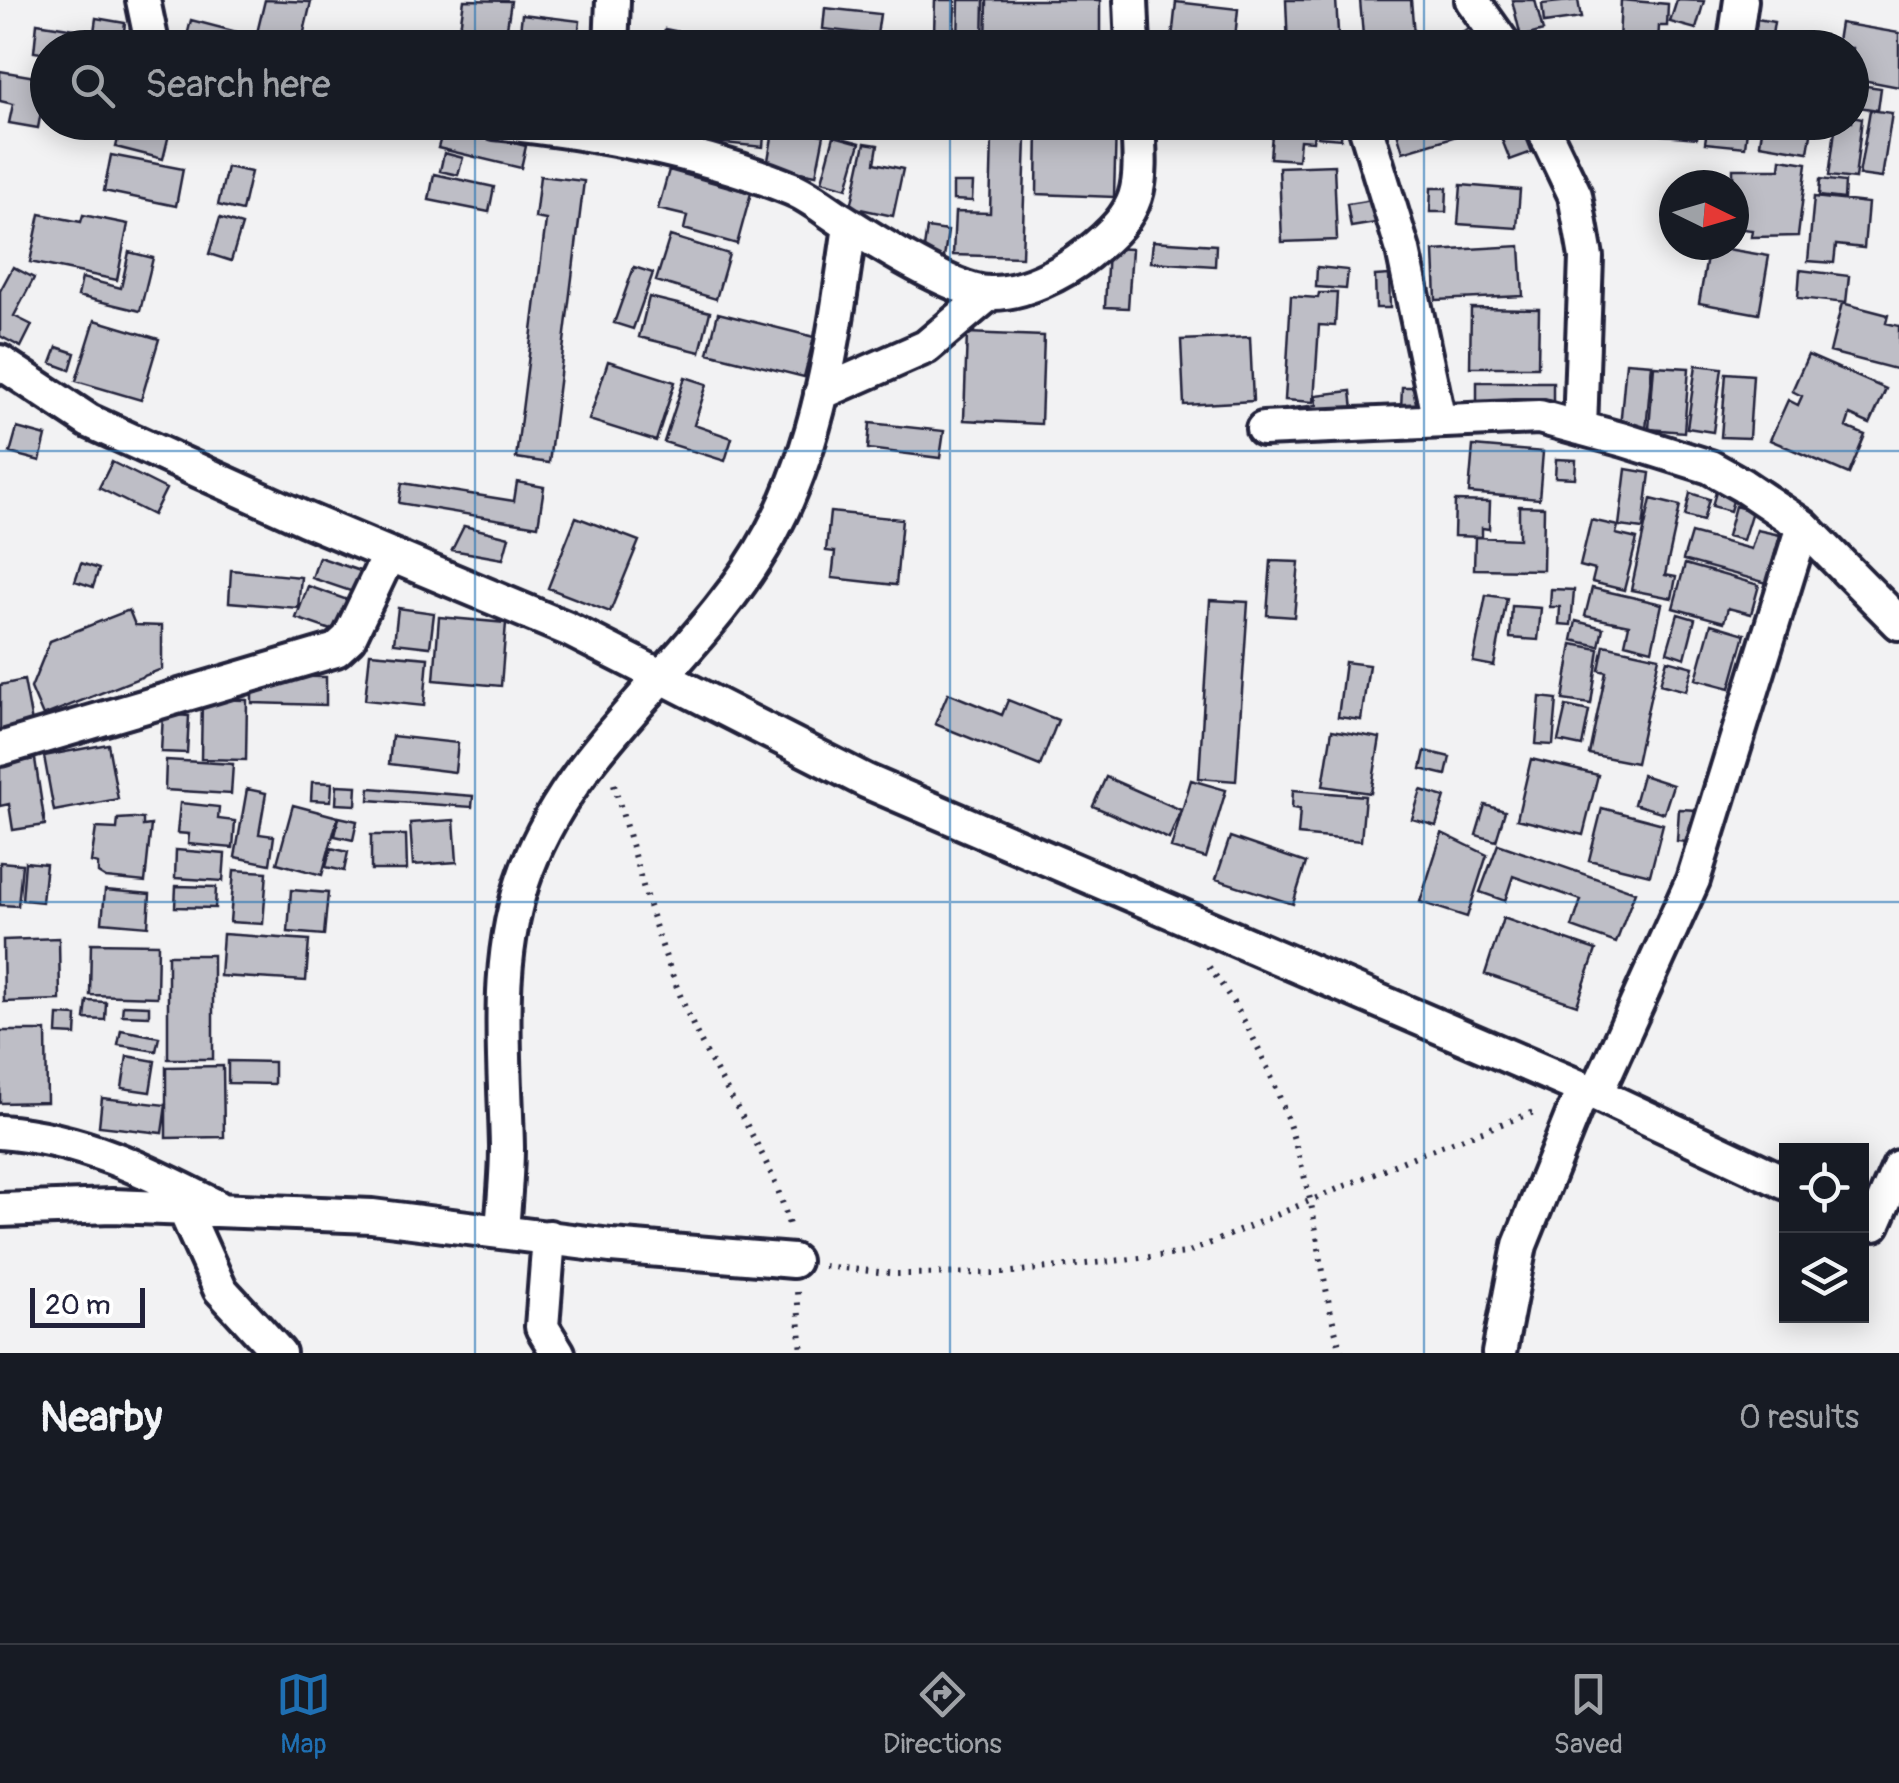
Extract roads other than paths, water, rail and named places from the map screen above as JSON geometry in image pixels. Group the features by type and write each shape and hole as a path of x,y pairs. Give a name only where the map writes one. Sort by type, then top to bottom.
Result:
{"street":[{"path":"143,0 150,30"},
{"path":"612,30 614,0"},
{"path":"1131,0 1132,30"},
{"path":"1472,0 1493,30"},
{"path":"1737,30 1741,0"},
{"path":"643,140 793,189 850,226 962,286 990,294 1034,285 1084,257 1128,219 1140,180 1139,140"},
{"path":"1369,140 1403,250 1439,422"},
{"path":"1549,140 1575,195 1586,257 1580,428"},
{"path":"502,1230 507,1150 501,1027 506,948 526,873 546,822 602,744 732,591 771,533 811,436 850,226"},
{"path":"821,393 926,347 990,294"},
{"path":"0,362 89,421 389,554 527,610 866,781 1779,1180"},
{"path":"1263,430 1539,417 1580,428 1710,467 1803,526 1893,603"},
{"path":"1498,1353 1520,1245 1585,1095 1693,880 1803,526"},
{"path":"0,750 336,650 358,622 389,554"},
{"path":"0,1132 46,1135 127,1160 225,1211"},
{"path":"1878,1227 1899,1167"},
{"path":"0,1210 112,1206 372,1216 682,1254 793,1261"},
{"path":"184,1210 220,1289 278,1353"},
{"path":"549,1237 542,1327 558,1353"}]}
